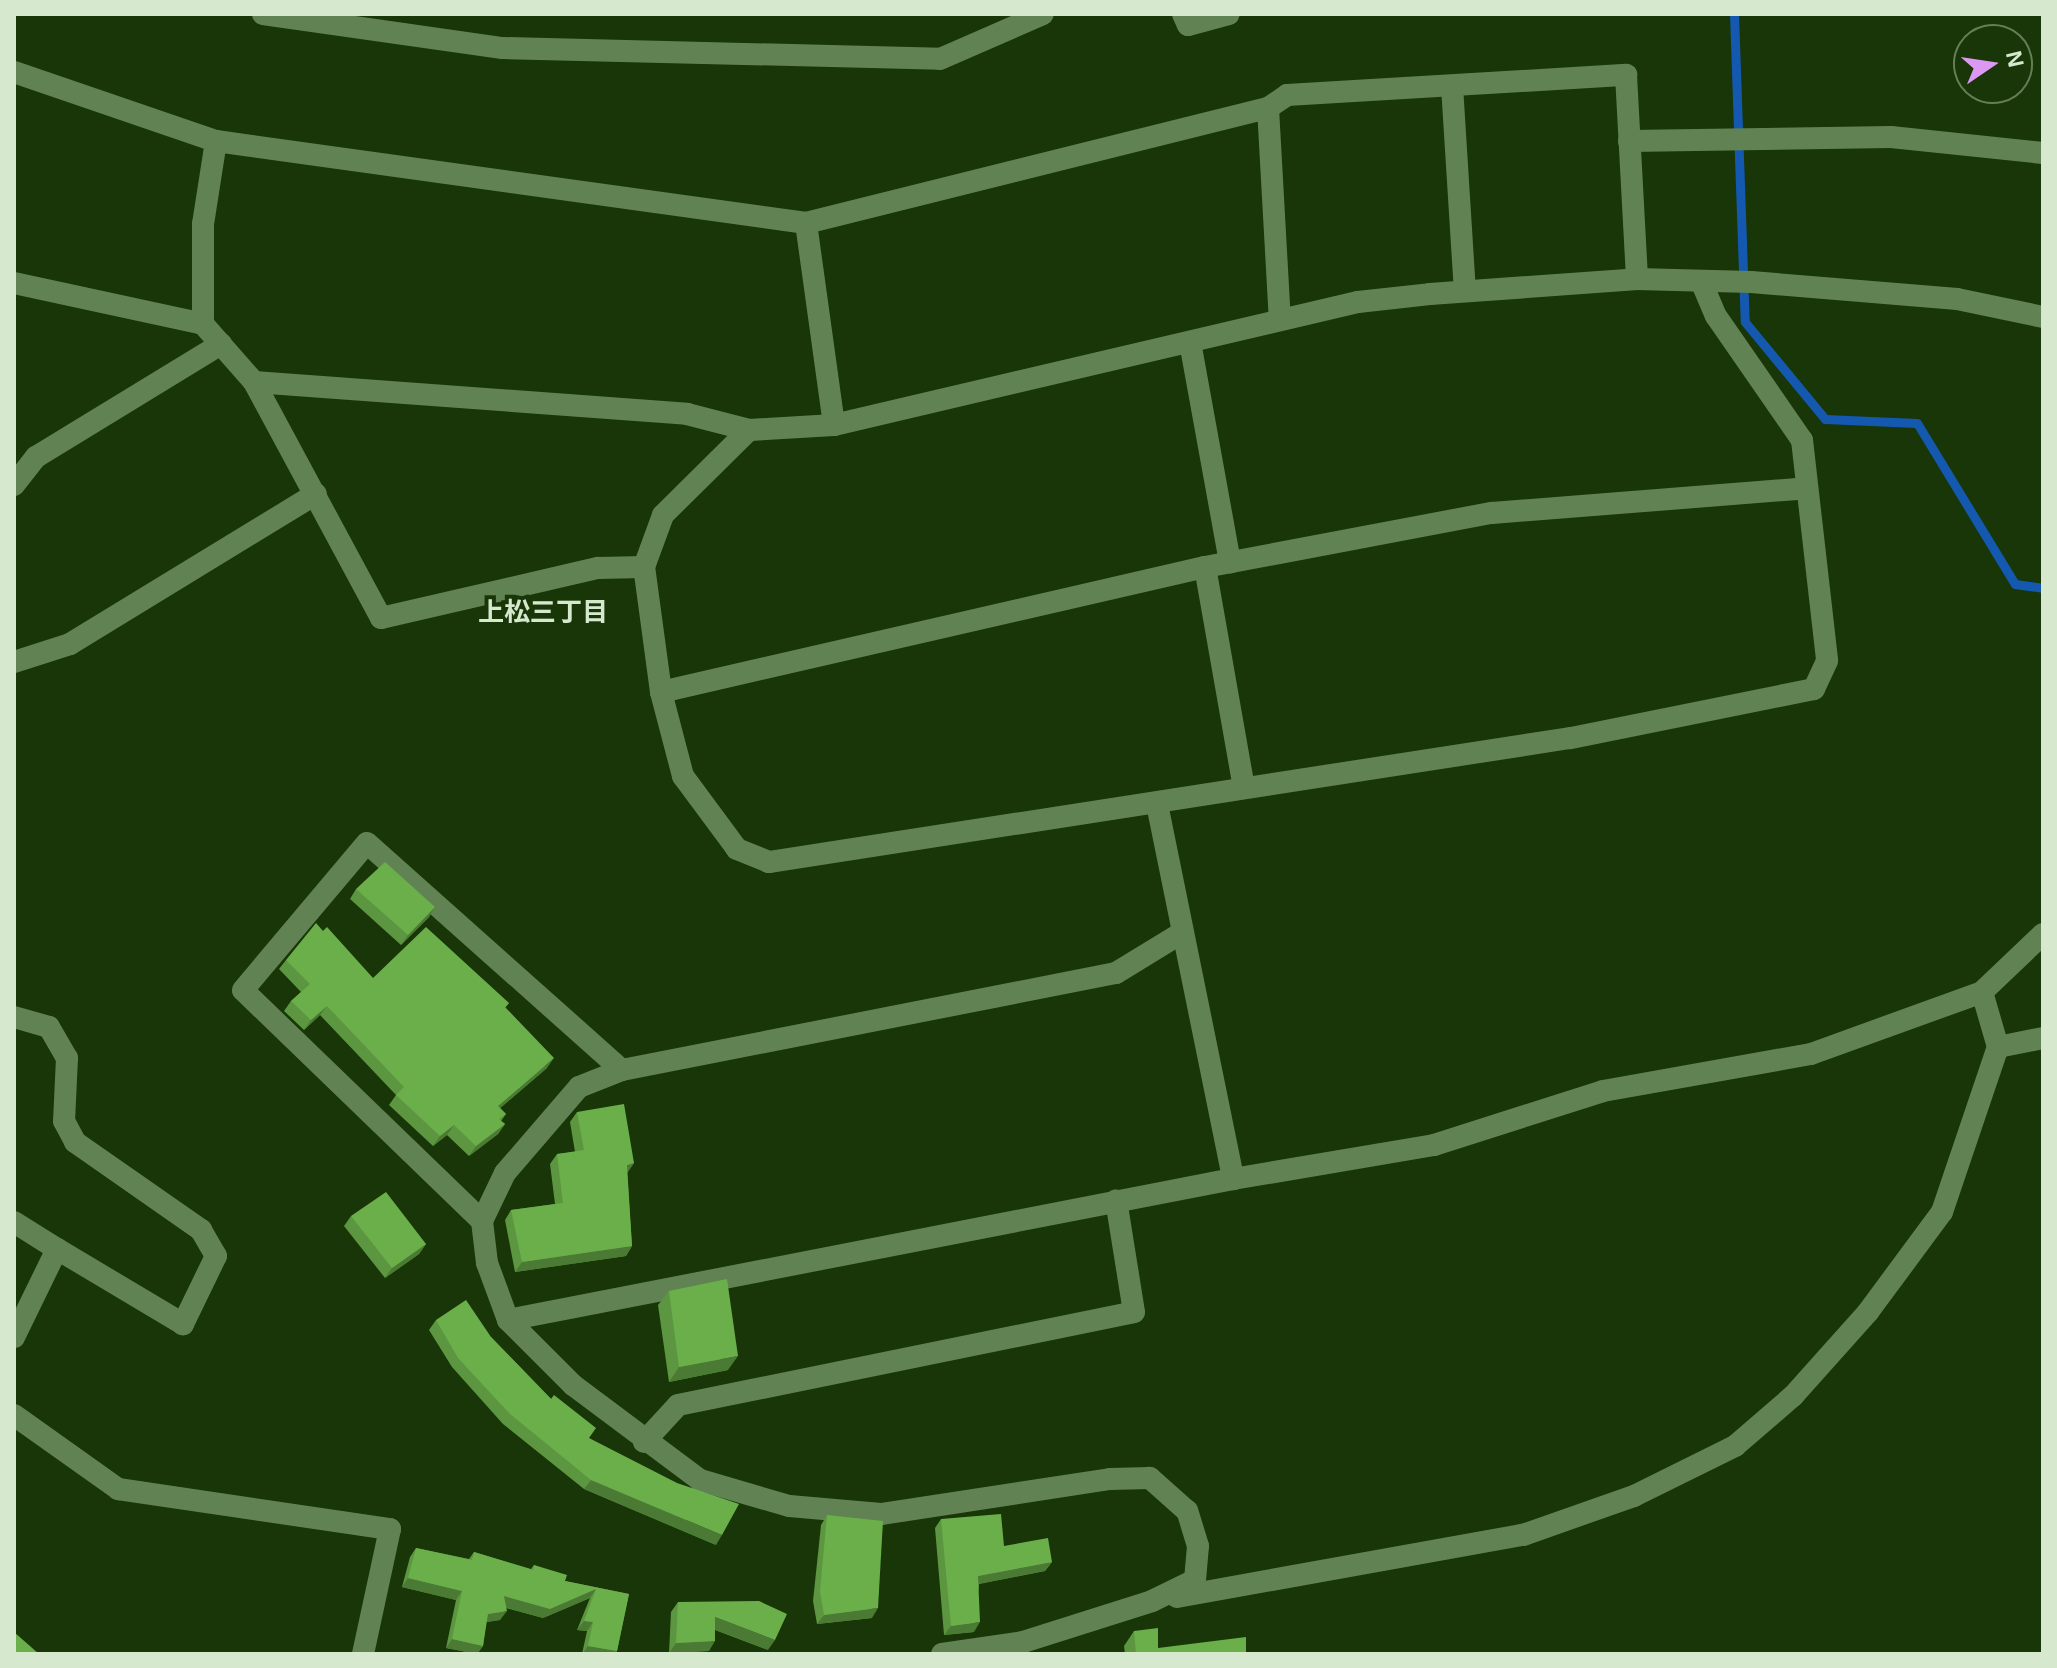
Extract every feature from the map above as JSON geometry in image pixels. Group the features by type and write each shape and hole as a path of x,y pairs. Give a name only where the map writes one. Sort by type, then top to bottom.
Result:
{"street":[{"path":"263,14 503,48 940,59 1043,14"},
{"path":"1183,14 1188,25 1229,14"},
{"path":"14,72 216,141 806,223 1268,108 1287,95 1626,75 1637,279"},
{"path":"1452,86 1465,291"},
{"path":"1268,108 1280,320"},
{"path":"1629,141 1891,137 2043,153"},
{"path":"203,324 203,224 216,141"},
{"path":"806,223 834,425"},
{"path":"254,382 687,414 749,430 834,425 1358,302 1465,291 1637,279 1701,281 1957,299 2043,317"},
{"path":"749,430 663,515 644,567 661,692 683,776 737,849 769,862 1157,804 1570,738 1814,689 1827,661 1802,440 1716,316 1701,281"},
{"path":"14,283 203,324 254,382 381,618 598,568 644,567"},
{"path":"1190,342 1230,562"},
{"path":"14,485 36,457 221,344"},
{"path":"661,692 1205,567 1492,513 1807,488"},
{"path":"14,662 70,644 316,494"},
{"path":"1205,567 1244,788"},
{"path":"1157,804 1180,934 1233,1179"},
{"path":"482,1221 243,990 367,843 622,1070"},
{"path":"1152,1601 1195,1580 1198,1546 1187,1511 1150,1478 1110,1479 881,1514 789,1506 700,1480 644,1442 573,1385 508,1320 487,1263 482,1221 505,1173 579,1087 622,1070 1116,973 1180,934"},
{"path":"508,1320 1116,1200 1434,1145 1603,1091 1811,1054 1982,992 2043,934"},
{"path":"942,1654 1023,1642 1152,1601 1523,1535 1634,1496 1735,1446 1793,1396 1868,1312 1942,1212 1998,1047 1982,992"},
{"path":"14,1017 49,1027 67,1058 64,1121 75,1142 201,1230 216,1256 183,1324 14,1222"},
{"path":"1998,1047 2043,1038"},
{"path":"644,1442 678,1405 1134,1312 1116,1200"},
{"path":"14,1337 57,1249"},
{"path":"14,1415 118,1489 390,1529 363,1654"}],"building":[{"path":"385,862 435,907 408,935 356,889"},
{"path":"316,923 323,931 327,927 373,978 426,927 509,1003 505,1007 554,1058 498,1106 506,1114 499,1119 505,1124 476,1146 454,1125 440,1136 396,1095 404,1087 327,1006 311,1020 291,1001 310,984 286,960"},
{"path":"624,1104 634,1163 627,1165 632,1246 522,1262 511,1210 563,1203 557,1154 584,1150 577,1112"},
{"path":"386,1192 426,1244 392,1268 351,1216"},
{"path":"727,1279 738,1356 679,1367 669,1291"},
{"path":"466,1300 491,1337 551,1399 554,1395 596,1428 589,1438 677,1483 739,1504 722,1535 591,1480 510,1414 458,1358 436,1320"},
{"path":"1001,1514 1004,1546 1048,1538 1052,1562 978,1576 980,1622 951,1626 941,1519"},
{"path":"827,1515 883,1521 878,1608 824,1615 820,1591"},
{"path":"416,1548 472,1560 474,1552 533,1570 534,1565 567,1575 565,1581 629,1594 617,1651 588,1646 593,1622 584,1621 596,1589 550,1609 504,1596 507,1611 488,1614 483,1646 452,1639 462,1591 408,1578"},
{"path":"759,1601 787,1614 775,1640 715,1617 715,1641 676,1643 678,1602"},
{"path":"1158,1628 1158,1648 1246,1637 1246,1654 1136,1654 1134,1631"},
{"path":"14,1632 39,1654 14,1654"}],"waterway":[{"path":"1734,14 1745,322 1825,419 1917,423 2015,584 2043,588"}],"district":[{"name":"上松三丁目","path":"543,613"}]}
